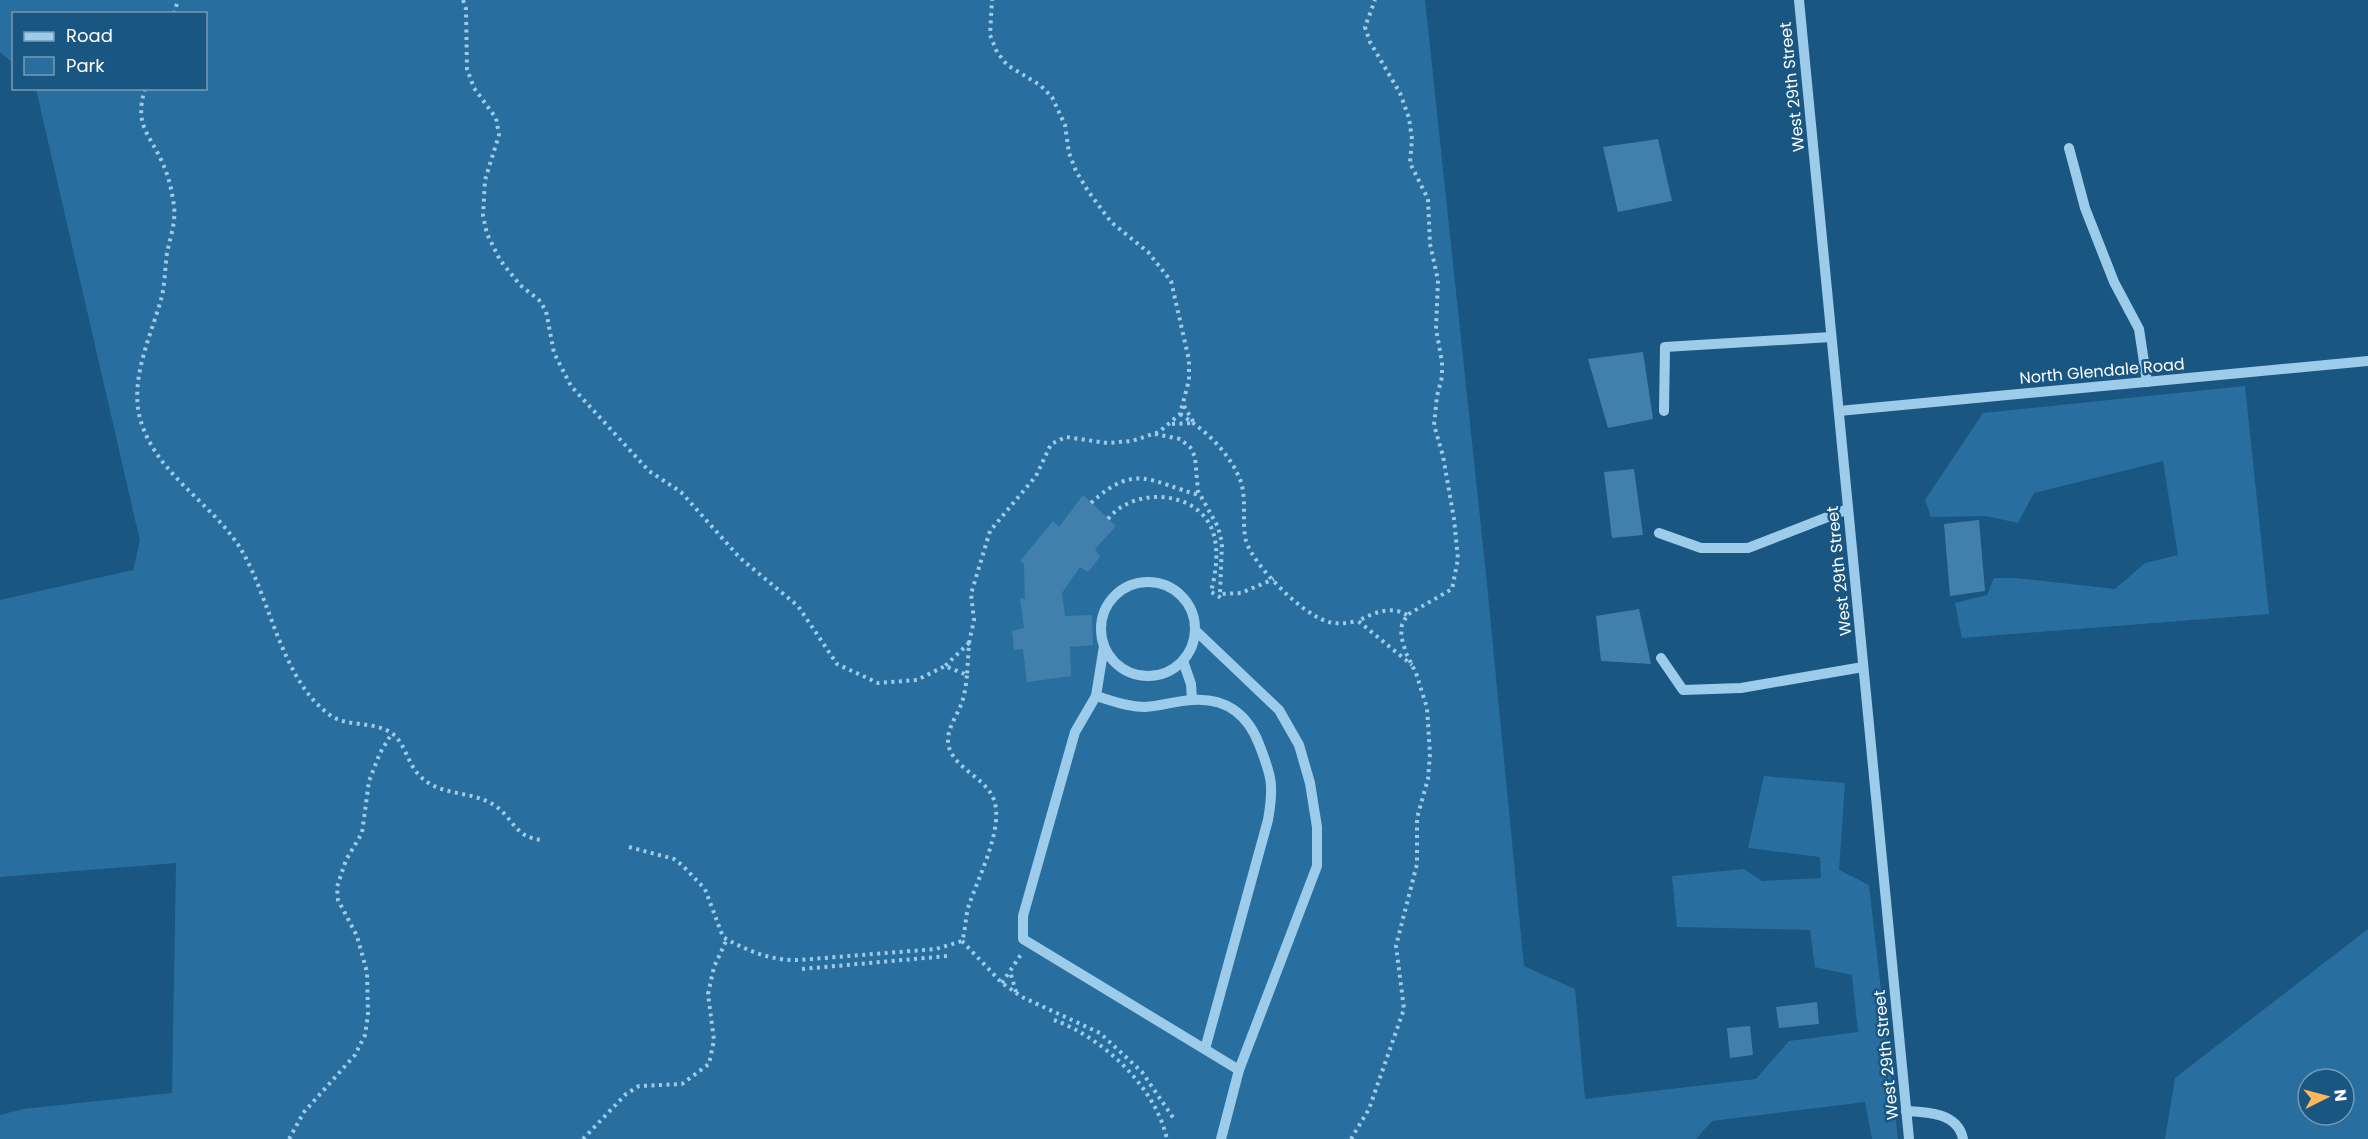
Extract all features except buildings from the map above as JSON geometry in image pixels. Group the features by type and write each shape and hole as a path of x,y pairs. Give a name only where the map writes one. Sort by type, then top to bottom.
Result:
{"street":[{"name":"West 29th Street","path":"1799,0 1909,1139"},
{"path":"2069,148 2085,208 2114,282 2139,329 2147,382"},
{"path":"1664,411 1665,347 1832,337"},
{"name":"North Glendale Road","path":"1839,411 2368,361"},
{"path":"1659,533 1701,548 1748,548 1848,509"},
{"path":"1149,581 1164,583 1182,596 1194,616 1196,631 1190,652 1183,661 1163,674 1139,675 1124,670 1112,660 1104,646 1101,631 1103,615 1109,602 1120,590 1133,583 1149,581"},
{"path":"1196,631 1279,710 1299,745 1310,783 1317,827 1317,866 1239,1070 1221,1139"},
{"path":"1104,646 1096,696 1075,732 1023,916 1023,939 1239,1070"},
{"path":"1661,658 1683,690 1741,688 1863,668"},
{"path":"1183,661 1191,684 1192,699"},
{"path":"1096,696 1120,704 1144,707 1192,699 1223,702 1241,716 1256,735 1273,789 1268,820 1205,1049"},
{"path":"1906,1111 1942,1115 1955,1123 1963,1139"}],"path":[{"path":"463,0 466,9 466,69 474,88 496,118 500,135 485,180 483,216 487,234 500,260 520,285 540,300 546,311 554,353 571,386 649,471 681,492 740,558 798,606 837,664 878,683 917,680 945,666 969,643"},
{"path":"962,941 967,926 968,909 993,835 997,814 989,790 956,760 949,747 948,739 962,703 974,620 971,594 990,531 1001,515 1025,492 1051,444 1066,437 1107,442 1132,441 1154,433 1171,424 1180,414 1189,380 1189,360 1171,281 1148,252 1112,222 1086,188 1076,171 1065,125 1052,97 1040,85 1007,65 997,52 990,35 992,0"},
{"path":"1351,1139 1369,1109 1404,1009 1396,946 1416,864 1417,818 1428,779 1430,754 1427,708 1401,636 1407,615 1452,588 1458,559 1448,482 1434,425 1442,369 1436,329 1438,280 1430,244 1428,199 1410,163 1412,139 1409,118 1400,93 1370,42 1365,27 1375,0"},
{"path":"145,90 139,114 142,126 168,176 174,208 164,286 145,350 138,387 139,413 146,433 174,475 219,519 242,550 297,680 330,715 378,726 392,732 401,743 418,774 431,785 479,798 495,806 519,832 529,839 543,840"},
{"path":"1184,405 1195,423"},
{"path":"1180,414 1195,423 1218,444 1240,479 1243,528 1252,554 1304,609 1328,622 1358,621 1388,609 1400,610 1407,615"},
{"path":"1171,424 1195,423"},
{"path":"1154,433 1180,439 1190,447 1195,457 1196,483 1218,527 1222,543 1220,594 1240,593 1274,579"},
{"path":"1091,502 1107,488 1122,480 1142,477 1167,482 1200,495"},
{"path":"1108,519 1118,506 1134,499 1154,497 1180,500 1192,508 1204,517 1212,528 1216,547 1216,572 1211,592 1223,599"},
{"path":"1358,621 1412,666"},
{"path":"945,666 967,675"},
{"path":"289,1139 304,1112 355,1055 365,1035 368,1016 367,972 357,936 338,900 337,887 346,860 362,833 369,781 380,753 392,732"},
{"path":"628,847 674,859 682,865 705,889 723,938 764,956 783,960 936,949 962,941"},
{"path":"582,1139 626,1094 639,1086 682,1083 710,1064 714,1040 708,994 714,966 727,939"},
{"path":"962,941 1002,983 1100,1033 1142,1072 1174,1119"},
{"path":"1002,983 1016,959 1031,944"},
{"path":"802,969 948,956"},
{"path":"1010,971 1016,992"},
{"path":"1054,1020 1087,1037 1124,1067 1155,1109 1167,1139"}],"green space":[{"path":"0,0 1425,0 1486,574 1524,966 1575,989 1585,1099 1756,1079 1789,1041 1858,1032 1852,975 1815,967 1810,930 1677,927 1672,876 1744,869 1762,881 1821,878 1820,857 1748,848 1764,776 1845,783 1839,870 1869,885 1898,1139 1872,1139 1865,1102 1712,1121 1696,1139 0,1139 0,1115 23,1109 172,1093 176,863 0,877 0,600 133,570 140,541 36,90 207,90 207,12 12,12 12,62 0,52"},
{"path":"2245,386 2269,614 1962,638 1955,603 1987,595 1994,578 2015,578 2115,589 2145,563 2178,555 2163,461 2034,493 2018,523 1986,516 1931,517 1925,500 1983,413"},
{"path":"2368,929 2368,1139 2165,1139 2175,1078"}]}
